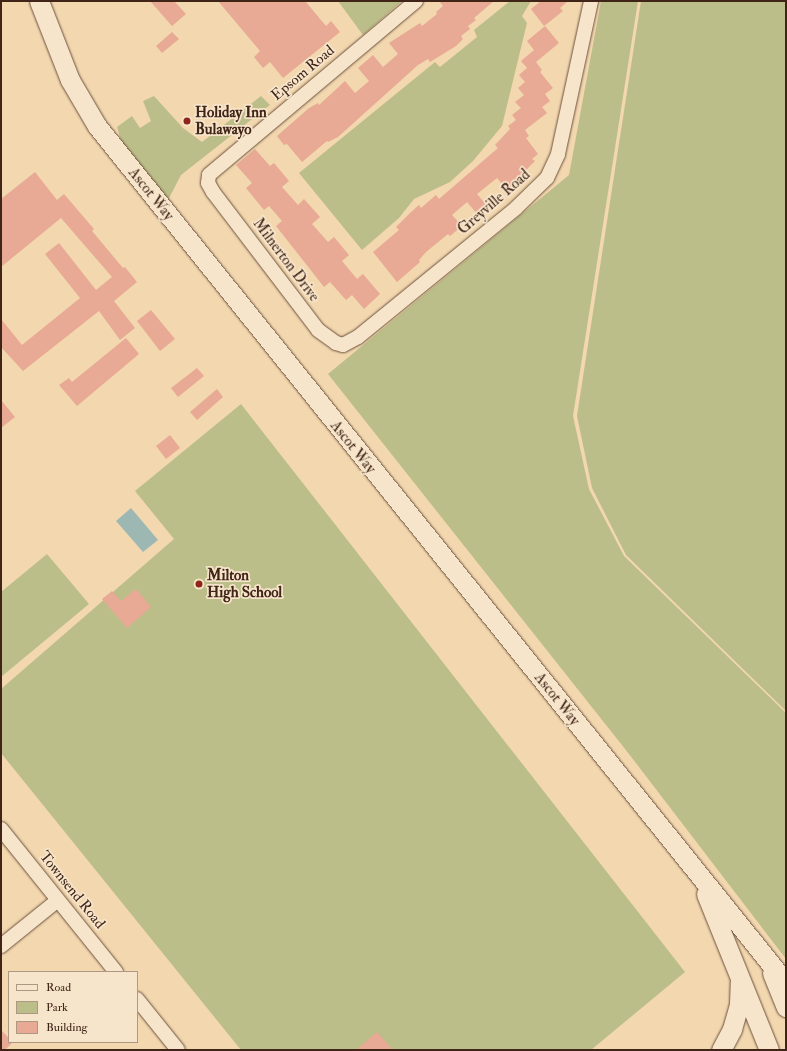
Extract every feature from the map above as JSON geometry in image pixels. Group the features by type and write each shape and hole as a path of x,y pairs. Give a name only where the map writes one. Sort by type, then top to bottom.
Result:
{"main road":[{"name":"Ascot Way","path":"39,1 70,80 97,126 766,960"},
{"path":"698,874 769,1050"},
{"path":"766,960 786,983"},
{"path":"766,960 786,1007"},
{"path":"721,1050 732,1029 739,1004 740,978"}],"street":[{"name":"Epsom Road","path":"212,170 416,1"},
{"name":"Greyville Road","path":"358,337 516,208 547,178 558,154 592,1"},
{"name":"Milnerton Drive","path":"212,170 209,175 208,183 213,192 318,330 336,343 343,344 358,337"},
{"name":"Townsend Road","path":"1,829 115,971"},
{"path":"1,946 58,900"},
{"path":"138,1000 178,1050"}],"green space":[{"path":"338,1 402,1 363,35"},
{"path":"510,1 531,1 522,16 527,23 502,126 473,161 450,182 414,199 399,218 362,250 299,173 435,62 440,67 477,37 474,30"},
{"path":"601,1 638,1 573,416 589,489 624,556 786,713 786,959 629,754 328,374 569,175"},
{"path":"641,1 786,1 786,711 626,555 592,488 577,416"},
{"path":"154,96 183,128 202,142 261,96 270,105 181,175 168,200 122,143 117,127 132,116 140,128 151,121 143,101"},
{"name":"Milton High School","path":"241,404 685,972 591,1050 241,1050 1,753 1,689 174,539 135,491"},
{"path":"47,554 89,604 1,677 1,592"}],"water":[{"path":"131,508 158,540 143,552 116,521"}],"building":[{"path":"150,1 174,1 186,14 172,26"},
{"path":"218,1 305,1 326,26 331,21 340,32 283,78 270,62 263,68 254,57 260,51"},
{"path":"439,1 494,1 474,18 476,20 468,26 470,29 461,36 463,39 456,46 430,62 428,59 418,65 338,137 328,142 327,141 302,162 287,144 284,145 277,136 309,108 318,103 319,105 345,81 355,93 369,81 358,68 373,55 383,67 398,54 389,43 420,23 422,26 437,14 436,12 443,6"},
{"path":"541,1 568,1 560,8 563,11 544,26 531,9"},
{"path":"545,26 559,43 536,62 542,70 540,72 553,88 545,94 550,101 542,107 547,113 525,130 529,136 526,138 538,154 532,159 535,161 519,177 520,179 507,190 497,178 477,194 488,207 478,215 467,202 452,215 462,226 450,236 448,234 426,252 419,260 420,262 397,282 373,252 399,230 396,227 419,205 421,208 436,195 439,199 498,148 495,145 510,129 508,126 516,120 512,115 521,108 515,102 524,95 518,88 525,82 519,75 527,68 521,61 534,50 527,41"},
{"path":"172,32 179,39 162,53 156,46"},
{"path":"255,149 270,166 274,163 289,181 282,187 298,205 304,199 320,217 312,224 328,242 334,237 349,255 342,261 357,279 363,274 380,294 364,309 352,295 346,300 330,282 324,287 276,226 282,221 269,206 264,210 246,188 252,183 236,165"},
{"path":"35,172 57,200 64,194 94,229 92,231 123,268 125,267 137,282 114,301 135,328 120,340 99,311 23,371 1,347 1,319 22,345 80,298 45,254 59,243 96,290 112,277 61,218 1,267 1,199"},
{"path":"151,310 175,339 160,351 137,321"},
{"path":"126,338 139,354 77,406 59,385 69,378 72,382"},
{"path":"197,368 204,376 178,397 171,388"},
{"path":"217,389 223,397 197,420 190,412"},
{"path":"1,400 15,417 1,428"},
{"path":"170,435 180,448 166,459 156,446"},
{"path":"136,589 151,607 127,628 102,599 112,591 121,601"},
{"path":"1,1030 8,1037 8,1043 12,1043 5,1050 1,1050"},
{"path":"377,1032 393,1050 356,1050"}],"place":[{"name":"Holiday Inn Bulawayo","path":"187,121"},
{"name":"Milton High School","path":"199,584"}]}
